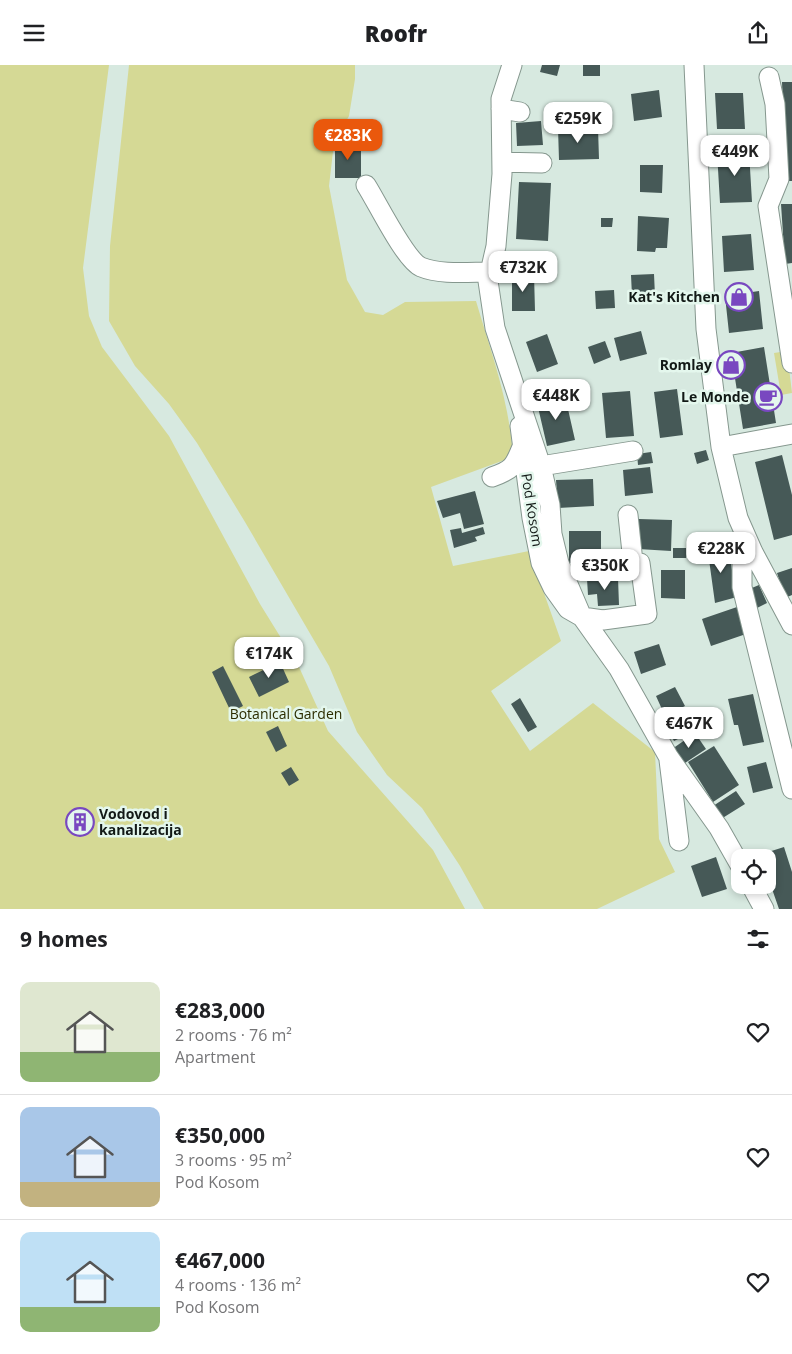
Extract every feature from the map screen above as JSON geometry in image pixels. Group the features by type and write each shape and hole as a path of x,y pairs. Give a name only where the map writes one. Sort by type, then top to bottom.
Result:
{"street":[{"name":"Pod Kosom","path":"512,65 501,99 502,162 496,246 488,281 495,328 516,387 550,505 552,534 559,563 582,617 619,669 668,756 731,850"},
{"path":"694,65 706,329 721,447 738,518 753,552 792,625"},
{"path":"769,77 775,104 779,179 768,206 792,363"},
{"path":"501,109 520,112"},
{"path":"502,162 542,163"},
{"path":"366,185 407,255 420,267 438,272 490,272"},
{"name":"Pod Kosom","path":"516,387 522,446 541,563 553,588 568,609 582,617"},
{"path":"721,447 792,434"},
{"path":"492,477 507,472 514,466 522,446"},
{"name":"Pod Kosom","path":"540,466 633,451"},
{"path":"582,617 603,620 647,614 640,563 633,562 628,515"},
{"path":"753,552 742,560 742,587 792,789"},
{"name":"Pod Kosom","path":"668,756 679,841"},
{"path":"756,894 764,909"}],"green space":[{"name":"Botanical Garden","path":"0,65 109,65 83,268 89,316 102,347 169,436 260,604 299,667 328,731 433,850 465,909 0,909"},
{"path":"129,65 355,65 355,79 349,116 334,143 329,186 347,280 365,312 383,315 405,302 476,301 504,397 513,457 431,487 453,566 529,551 561,641 491,691 530,751 593,703 655,752 659,839 675,872 597,909 484,909 460,866 422,808 387,775 357,732 329,666 245,522 197,443 169,404 135,366 109,321 110,246"},
{"path":"787,351 792,393 781,395 774,353"}],"building":[{"path":"542,65 560,65 557,76 540,72"},
{"path":"583,65 600,65 600,76 583,76"},
{"path":"782,82 792,82 792,181 786,181"},
{"path":"659,90 662,117 634,121 631,94"},
{"path":"715,93 743,93 745,129 717,129"},
{"path":"541,121 543,145 517,146 516,123"},
{"path":"558,128 598,128 599,159 559,160"},
{"path":"335,145 361,145 361,178 335,178"},
{"path":"749,151 752,202 720,203 717,152"},
{"path":"640,165 663,165 662,193 640,192"},
{"path":"519,182 551,183 548,241 516,239"},
{"path":"781,204 792,204 792,263 785,264"},
{"path":"638,216 669,218 667,248 656,248 655,252 637,251"},
{"path":"601,218 613,218 612,227 601,227"},
{"path":"751,234 754,270 724,272 722,236"},
{"path":"534,274 535,311 512,311 512,275"},
{"path":"654,274 655,296 632,296 631,275"},
{"path":"614,290 615,308 596,309 595,291"},
{"path":"759,291 763,329 729,333 725,296"},
{"path":"641,331 647,354 620,361 614,338"},
{"path":"547,334 558,364 537,372 526,342"},
{"path":"605,341 611,357 594,364 588,347"},
{"path":"764,347 776,423 743,429 731,353"},
{"path":"677,389 683,435 660,438 654,392"},
{"path":"630,391 634,436 606,438 602,393"},
{"path":"565,396 575,440 547,446 537,403"},
{"path":"706,450 709,460 697,464 694,453"},
{"path":"651,452 653,463 638,465 637,454"},
{"path":"782,455 792,495 792,535 774,540 755,462"},
{"path":"650,467 653,493 625,496 623,470"},
{"path":"593,479 594,506 558,508 556,480"},
{"path":"475,491 484,524 464,529 460,513 443,518 437,501"},
{"path":"639,519 672,520 671,551 638,549"},
{"path":"483,527 485,534 475,537 477,541 454,548 450,530 461,528 462,533"},
{"path":"569,531 601,531 601,563 569,563"},
{"path":"712,536 721,561 730,559 737,597 715,603 706,538"},
{"path":"673,548 686,548 686,558 673,558"},
{"path":"792,568 792,595 785,598 777,573"},
{"path":"661,570 685,570 685,599 661,598"},
{"path":"618,578 619,605 598,606 597,594 588,595 587,579"},
{"path":"759,585 767,603 755,609 747,590"},
{"path":"737,607 746,634 711,646 702,619"},
{"path":"659,644 666,665 641,674 634,652"},
{"path":"280,662 289,682 259,697 249,677"},
{"path":"223,666 243,706 231,712 212,672"},
{"path":"675,687 685,706 665,716 656,696"},
{"path":"753,694 764,742 743,746 738,725 734,725 728,699"},
{"path":"520,698 537,727 528,732 511,704"},
{"path":"690,707 700,728 674,741 663,720"},
{"path":"278,726 287,746 276,752 266,732"},
{"path":"695,733 706,749 682,765 672,749"},
{"path":"714,746 739,785 713,802 688,762"},
{"path":"766,762 773,788 753,793 747,767"},
{"path":"291,767 299,780 289,786 281,773"},
{"path":"736,791 745,804 721,819 713,806"},
{"name":"Vodovod i kanalizacija","path":"83,815 88,825 78,830 73,819"},
{"path":"784,847 792,872 792,909 779,909 774,894 776,894 776,850"},
{"path":"716,857 727,889 702,897 691,866"}],"place":[{"name":"Kat's Kitchen","path":"739,297"},
{"name":"Romlay","path":"731,365"},
{"name":"Le Monde","path":"768,397"},
{"name":"Vodovod i kanalizacija","path":"80,822"}]}
